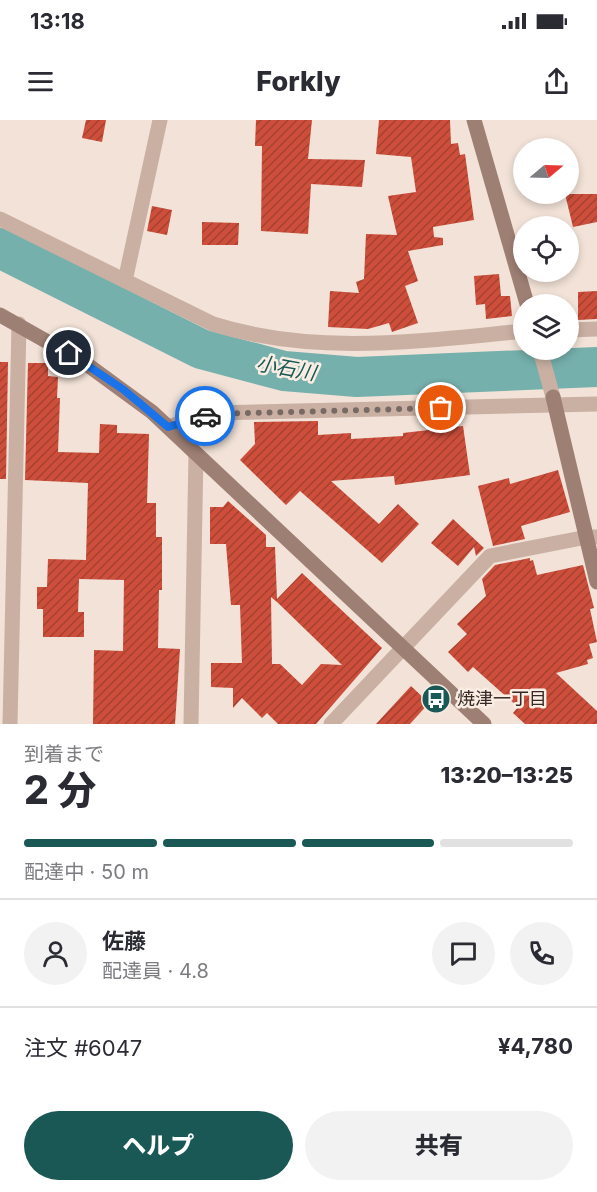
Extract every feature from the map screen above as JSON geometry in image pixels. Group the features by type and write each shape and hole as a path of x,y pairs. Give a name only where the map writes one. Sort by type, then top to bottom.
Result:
{"street":[{"path":"125,281 159,120"},
{"path":"474,120 524,294"},
{"path":"0,219 213,324 273,339 331,344 391,344 513,332"},
{"path":"0,315 19,324 114,383 168,427 484,724"},
{"path":"10,724 7,518 19,324"},
{"path":"579,330 597,329"},
{"path":"543,360 592,537 597,582"},
{"path":"168,427 213,414 554,401 597,404"},
{"path":"192,724 196,454"},
{"path":"331,724 490,556 592,537"}],"building":[{"path":"86,120 106,120 102,142 82,138"},
{"path":"256,120 312,120 308,159 365,160 362,187 311,184 308,234 261,231 262,146 255,146"},
{"path":"379,120 450,120 451,144 458,143 460,155 465,154 474,220 433,227 434,237 443,238 443,245 408,251 418,281 405,286 418,323 392,332 389,323 368,329 328,327 330,291 359,293 356,282 364,279 366,234 397,235 388,196 416,192 411,157 376,154"},
{"path":"579,194 597,194 597,222 579,226 579,216 570,216 567,204 579,204"},
{"path":"152,206 172,210 167,235 147,231"},
{"path":"202,222 239,223 238,245 202,245"},
{"path":"499,274 501,296 510,296 512,316 486,319 485,304 476,305 474,276"},
{"path":"597,291 597,319 579,320 578,292"},
{"path":"0,362 8,362 6,479 0,479"},
{"path":"28,363 48,363 48,376 58,377 57,398 60,398 58,452 99,453 100,424 117,425 117,433 149,434 147,503 156,503 156,537 162,537 162,590 159,590 158,648 180,649 175,724 93,724 94,650 123,651 124,580 79,579 78,612 84,612 84,637 43,637 43,609 37,609 37,587 47,587 48,559 86,560 88,483 25,480"},
{"path":"318,421 318,435 351,433 351,439 403,436 403,433 463,426 470,475 395,485 394,476 331,481 379,524 398,504 419,524 382,563 300,491 286,505 240,460 255,444 254,422"},
{"path":"558,470 570,512 521,526 525,539 493,546 478,486 509,478 510,484"},
{"path":"228,501 266,535 266,547 275,547 277,599 302,573 382,648 316,724 278,724 267,713 262,718 242,698 233,708 233,688 211,687 211,663 242,663 240,605 231,605 226,544 210,544 210,507 223,507","holes":["271,597 342,665 321,664 302,685 280,664 272,664"]},
{"path":"453,519 484,548 476,556 474,547 458,566 431,543"},
{"path":"530,558 530,561 533,560 537,575 583,565 594,608 590,609 597,642 589,644 593,658 587,660 588,664 556,673 597,711 597,724 525,724 513,713 518,707 473,667 468,672 448,652 467,634 457,624 486,596 482,579 495,565"},
{"path":"411,686 429,703 410,724 376,724"}],"waterway":[{"name":"小石川","path":"0,248 201,349 284,371 357,377 597,367"}],"way so far":[{"path":"205,416 441,408"}],"place":[{"name":"焼津一丁目","path":"436,699"}],"route":[{"path":"69,353 124,390 168,427 205,416"}]}
